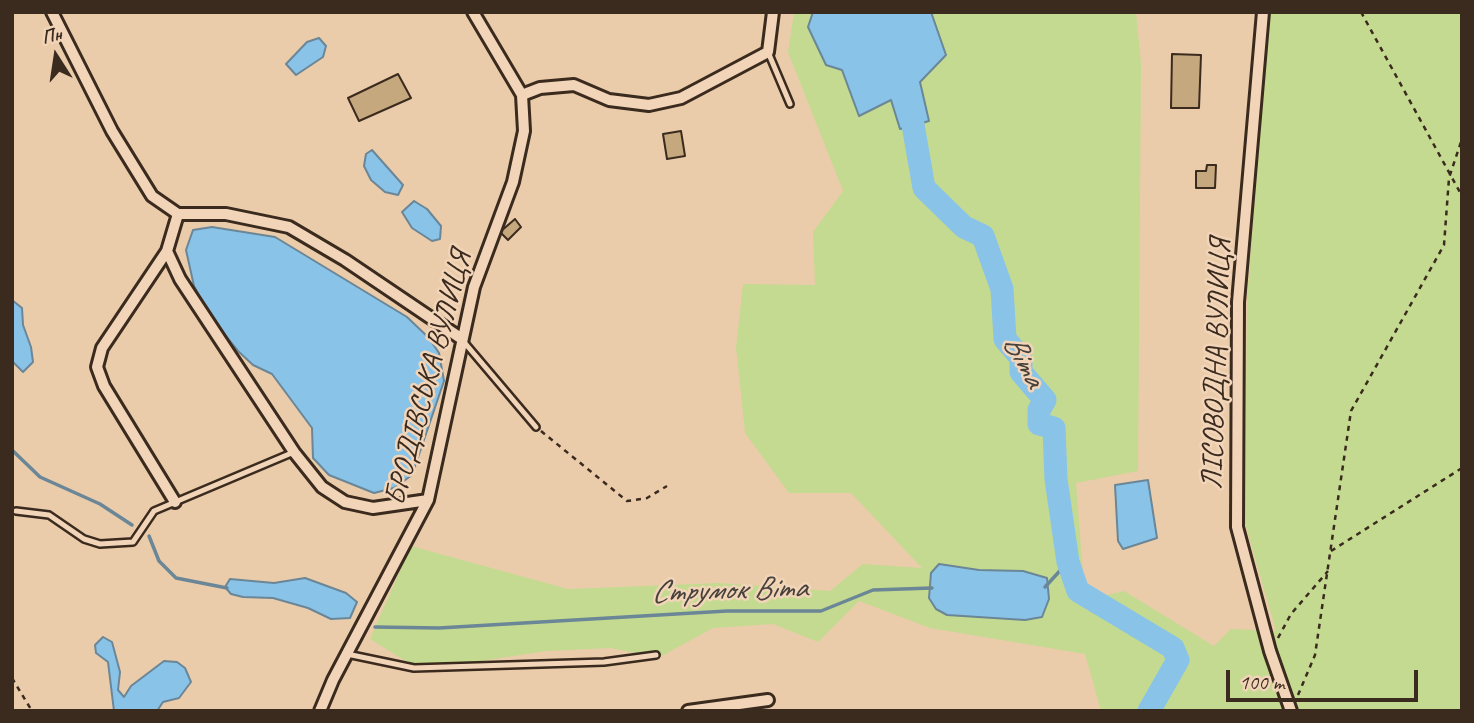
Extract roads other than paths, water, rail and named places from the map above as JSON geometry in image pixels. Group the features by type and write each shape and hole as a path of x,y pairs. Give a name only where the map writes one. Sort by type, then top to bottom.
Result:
{"street":[{"path":"52,12 112,131 152,197 178,214 226,214 289,227 345,260 462,339"},
{"name":"БРОДІВСЬКА ВУЛИЦЯ","path":"320,711 428,500 474,287 513,182 524,131 522,95 473,12"},
{"path":"522,95 540,88 574,85 609,100 649,105 681,98 768,52 773,12"},
{"name":"ЛІСОВОДНА ВУЛИЦЯ","path":"1264,12 1238,302 1237,527 1270,651 1291,711"},
{"path":"175,502 104,386 97,367 102,348 167,251 178,214"},
{"path":"167,251 215,334 294,452 322,487 345,502 373,508 428,500"},
{"path":"688,711 768,700"}],"lane":[{"path":"768,52 790,104"},
{"path":"462,339 536,427"},
{"path":"16,511 49,516 84,539 117,545 133,542 153,511 294,452"},
{"path":"347,654 414,668 604,662 656,654"}],"water":[{"path":"813,12 931,12 946,55 920,82 929,121 900,129 891,100 859,116 842,70 826,65 808,27"},
{"path":"319,38 326,46 323,57 296,75 286,64 307,42"},
{"path":"372,150 403,185 398,195 385,192 371,180 364,166 366,154"},
{"path":"414,201 427,209 441,226 440,239 432,241 412,228 402,212"},
{"path":"212,227 275,237 407,317 429,338 439,353 444,381 412,475 394,488 374,493 329,475 313,458 312,428 272,374 253,365 238,351 211,318 194,286 186,250 193,230"},
{"path":"12,300 22,308 23,325 31,347 33,362 23,372 12,361"},
{"path":"1148,480 1157,538 1123,549 1118,541 1115,485"},
{"path":"939,564 979,570 1023,571 1047,578 1049,599 1042,617 1025,620 947,615 936,609 929,598 931,573"},
{"path":"305,578 346,593 357,602 350,618 331,619 308,608 273,598 231,594 225,587 230,579 274,583"},
{"path":"103,637 112,642 120,672 118,690 124,697 131,686 164,661 177,662 185,668 191,682 179,698 163,702 157,711 114,711 108,662 96,653 95,645"}],"waterway":[{"name":"Віта","path":"908,96 924,188 964,227 983,236 1002,289 1005,339 1021,358 1021,372 1045,400 1039,410 1039,424 1054,428 1056,479 1068,562 1078,591 1173,648 1178,660 1149,711"},
{"name":"Струмок Віта","path":"12,450 40,477 100,504 132,525"},
{"name":"Струмок Віта","path":"149,536 159,561 176,578 227,588"},
{"name":"Струмок Віта","path":"1045,587 1068,562"},
{"name":"Струмок Віта","path":"375,627 439,628 727,611 821,611 873,590 932,588"}]}
